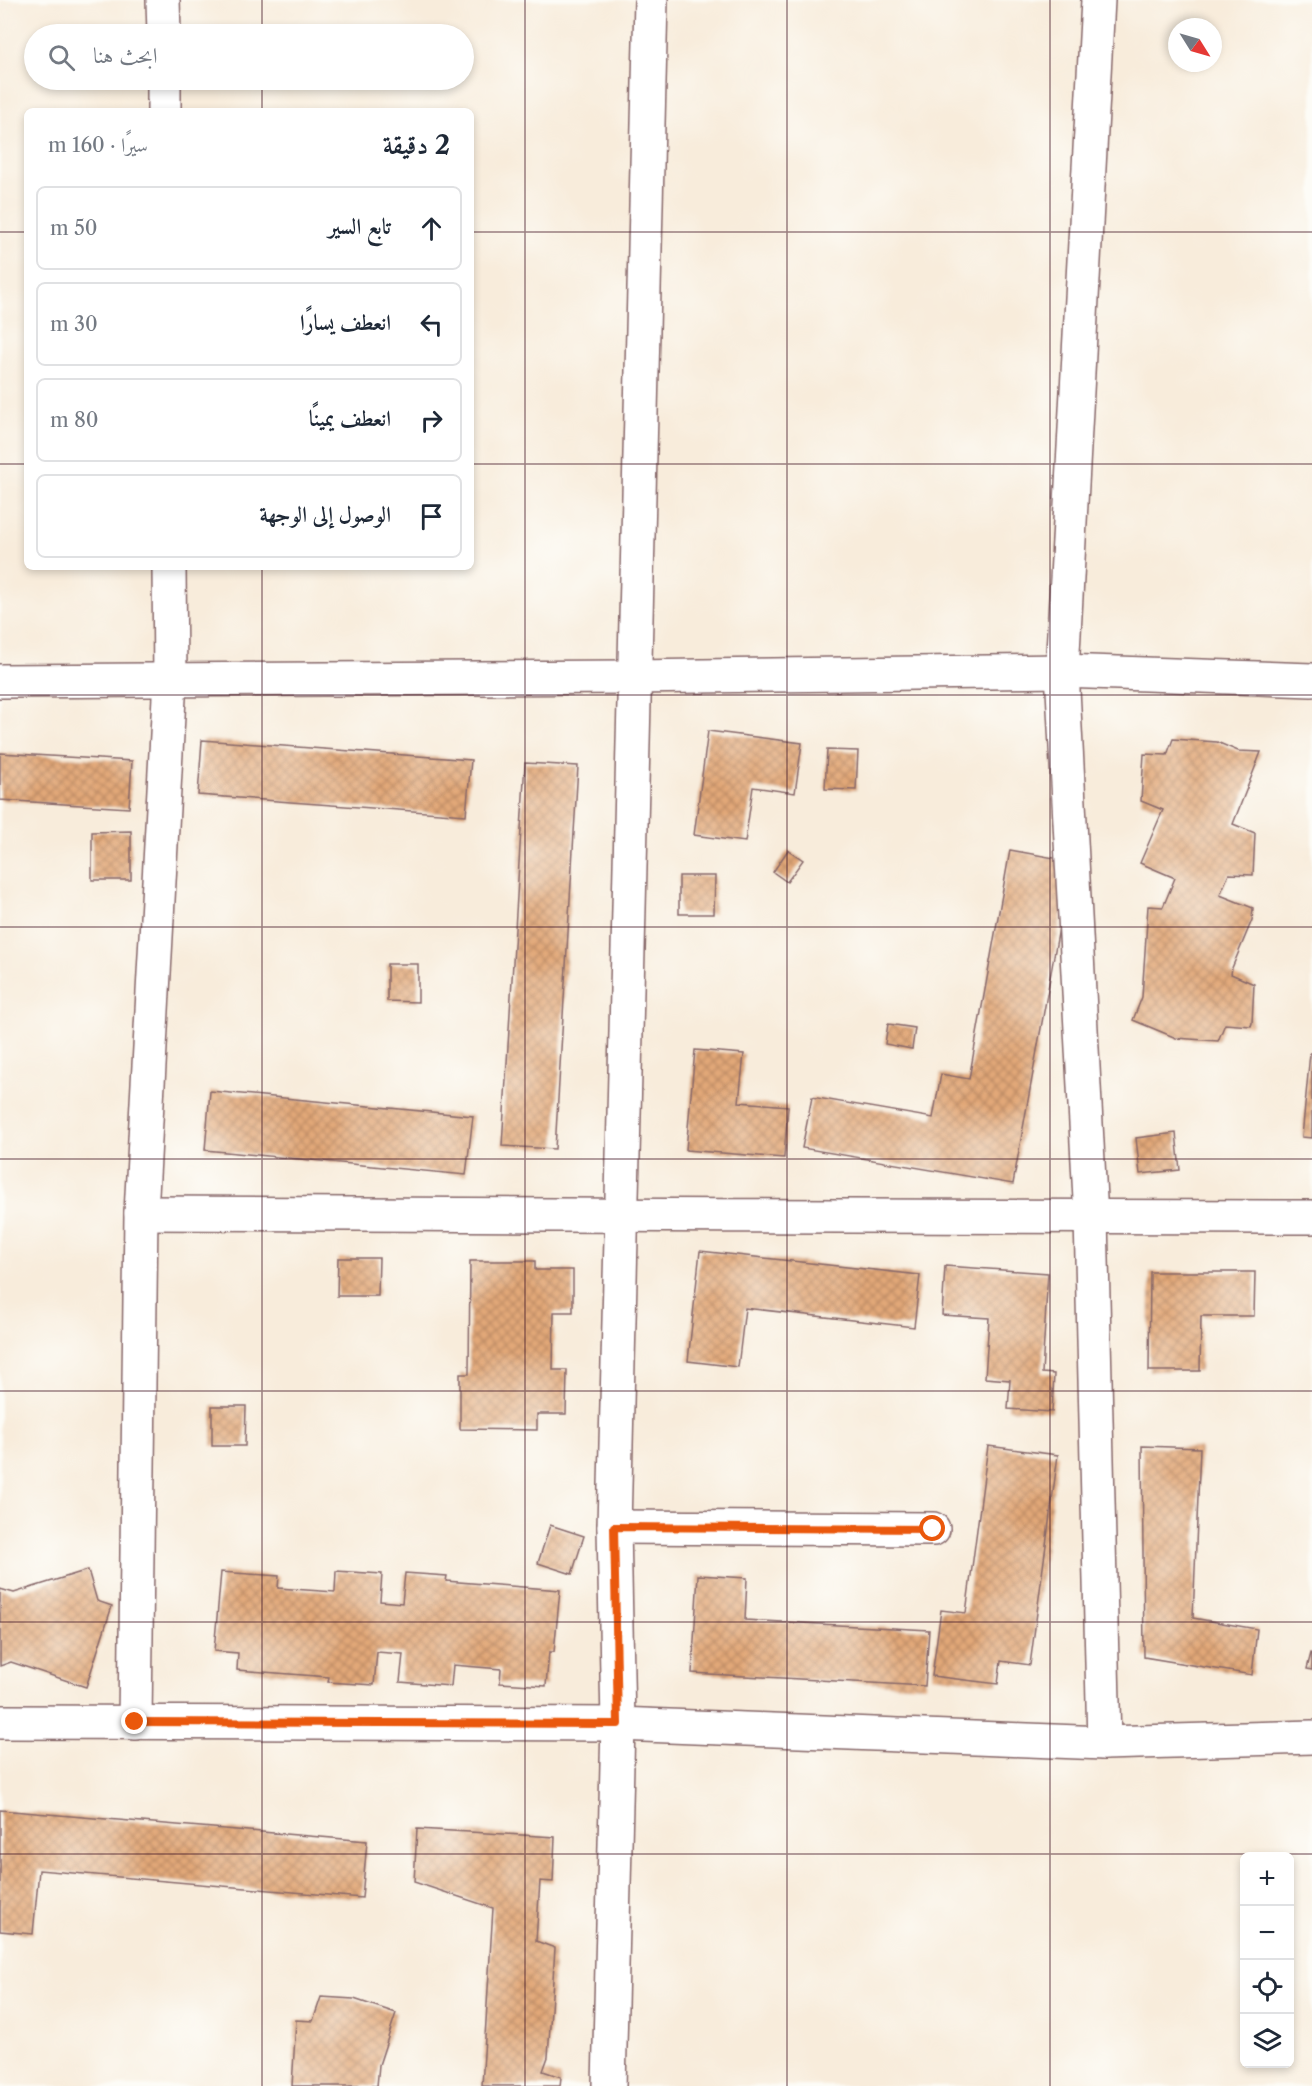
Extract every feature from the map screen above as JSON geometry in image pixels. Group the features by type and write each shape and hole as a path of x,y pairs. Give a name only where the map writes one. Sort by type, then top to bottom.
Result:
{"street":[{"path":"163,0 164,24"},
{"path":"609,2086 618,1724 614,1527 651,0"},
{"path":"1098,0 1062,671 1091,1218 1104,1743"},
{"path":"164,90 164,108"},
{"path":"135,1722 141,1213 170,679 169,570"},
{"path":"0,681 633,678 1062,671 1312,680"},
{"path":"141,1213 1312,1217"},
{"path":"614,1527 933,1529"},
{"path":"0,1722 618,1724 1104,1743 1312,1737"}],"building":[{"path":"708,731 802,743 795,793 753,787 745,842 694,835"},
{"path":"1173,739 1217,742 1238,751 1261,752 1233,824 1255,833 1253,875 1229,874 1220,895 1253,908 1252,920 1231,974 1254,984 1252,1023 1251,1026 1225,1024 1218,1041 1176,1038 1133,1020 1142,997 1148,906 1163,907 1175,878 1140,863 1163,810 1141,801 1144,754 1167,755"},
{"path":"202,740 471,760 466,815 198,795"},
{"path":"827,750 858,751 856,790 825,789"},
{"path":"0,753 132,761 129,808 0,800"},
{"path":"525,763 578,766 555,1149 502,1146"},
{"path":"131,831 131,880 92,880 92,832"},
{"path":"788,850 803,860 787,882 773,872"},
{"path":"1010,850 1071,861 1013,1184 802,1148 812,1097 933,1118 941,1074 969,1079"},
{"path":"679,876 715,876 714,914 679,914"},
{"path":"387,964 418,964 418,1002 387,1001"},
{"path":"888,1024 915,1028 912,1049 885,1044"},
{"path":"695,1050 744,1054 739,1102 788,1106 784,1158 686,1150"},
{"path":"1310,1053 1312,1053 1312,1138 1302,1137"},
{"path":"210,1091 473,1116 466,1175 205,1150"},
{"path":"1176,1133 1180,1170 1140,1174 1136,1138"},
{"path":"700,1251 920,1275 914,1327 745,1308 738,1367 688,1361"},
{"path":"338,1258 379,1258 378,1296 337,1296"},
{"path":"470,1261 535,1261 535,1270 573,1270 573,1312 554,1312 553,1370 567,1370 566,1414 537,1414 537,1430 460,1429 460,1374 469,1374"},
{"path":"945,1266 1048,1273 1042,1373 1054,1374 1052,1412 1008,1409 1010,1380 985,1378 989,1318 942,1315"},
{"path":"1150,1272 1255,1272 1254,1316 1201,1316 1200,1371 1149,1371"},
{"path":"212,1406 246,1406 245,1446 212,1446"},
{"path":"988,1446 1058,1455 1030,1665 1001,1661 998,1684 932,1676 941,1610 966,1613"},
{"path":"1142,1446 1200,1448 1193,1618 1257,1629 1252,1675 1144,1657"},
{"path":"550,1525 584,1536 572,1574 538,1563"},
{"path":"88,1570 97,1601 112,1606 86,1687 11,1662 0,1666 0,1589 14,1593"},
{"path":"336,1571 382,1574 380,1601 402,1603 405,1573 447,1576 446,1581 560,1590 554,1652 549,1652 546,1686 500,1683 501,1669 453,1665 451,1686 400,1682 403,1654 377,1652 374,1685 328,1682 329,1677 237,1670 238,1653 214,1651 221,1572 279,1576 278,1588 335,1592"},
{"path":"698,1575 747,1578 745,1620 929,1630 925,1686 692,1673"},
{"path":"1312,1653 1312,1670 1307,1669"},
{"path":"0,1810 367,1841 362,1898 39,1870 33,1934 0,1931"},
{"path":"417,1829 555,1837 553,1882 540,1881 536,1941 555,1948 548,2057 543,2071 561,2077 560,2086 482,2086 493,1908 414,1882"},
{"path":"321,1997 354,1999 396,2013 379,2065 377,2086 292,2086 296,2020 313,2021"}],"route":[{"path":"135,1722 618,1724 614,1527 933,1529"}]}
